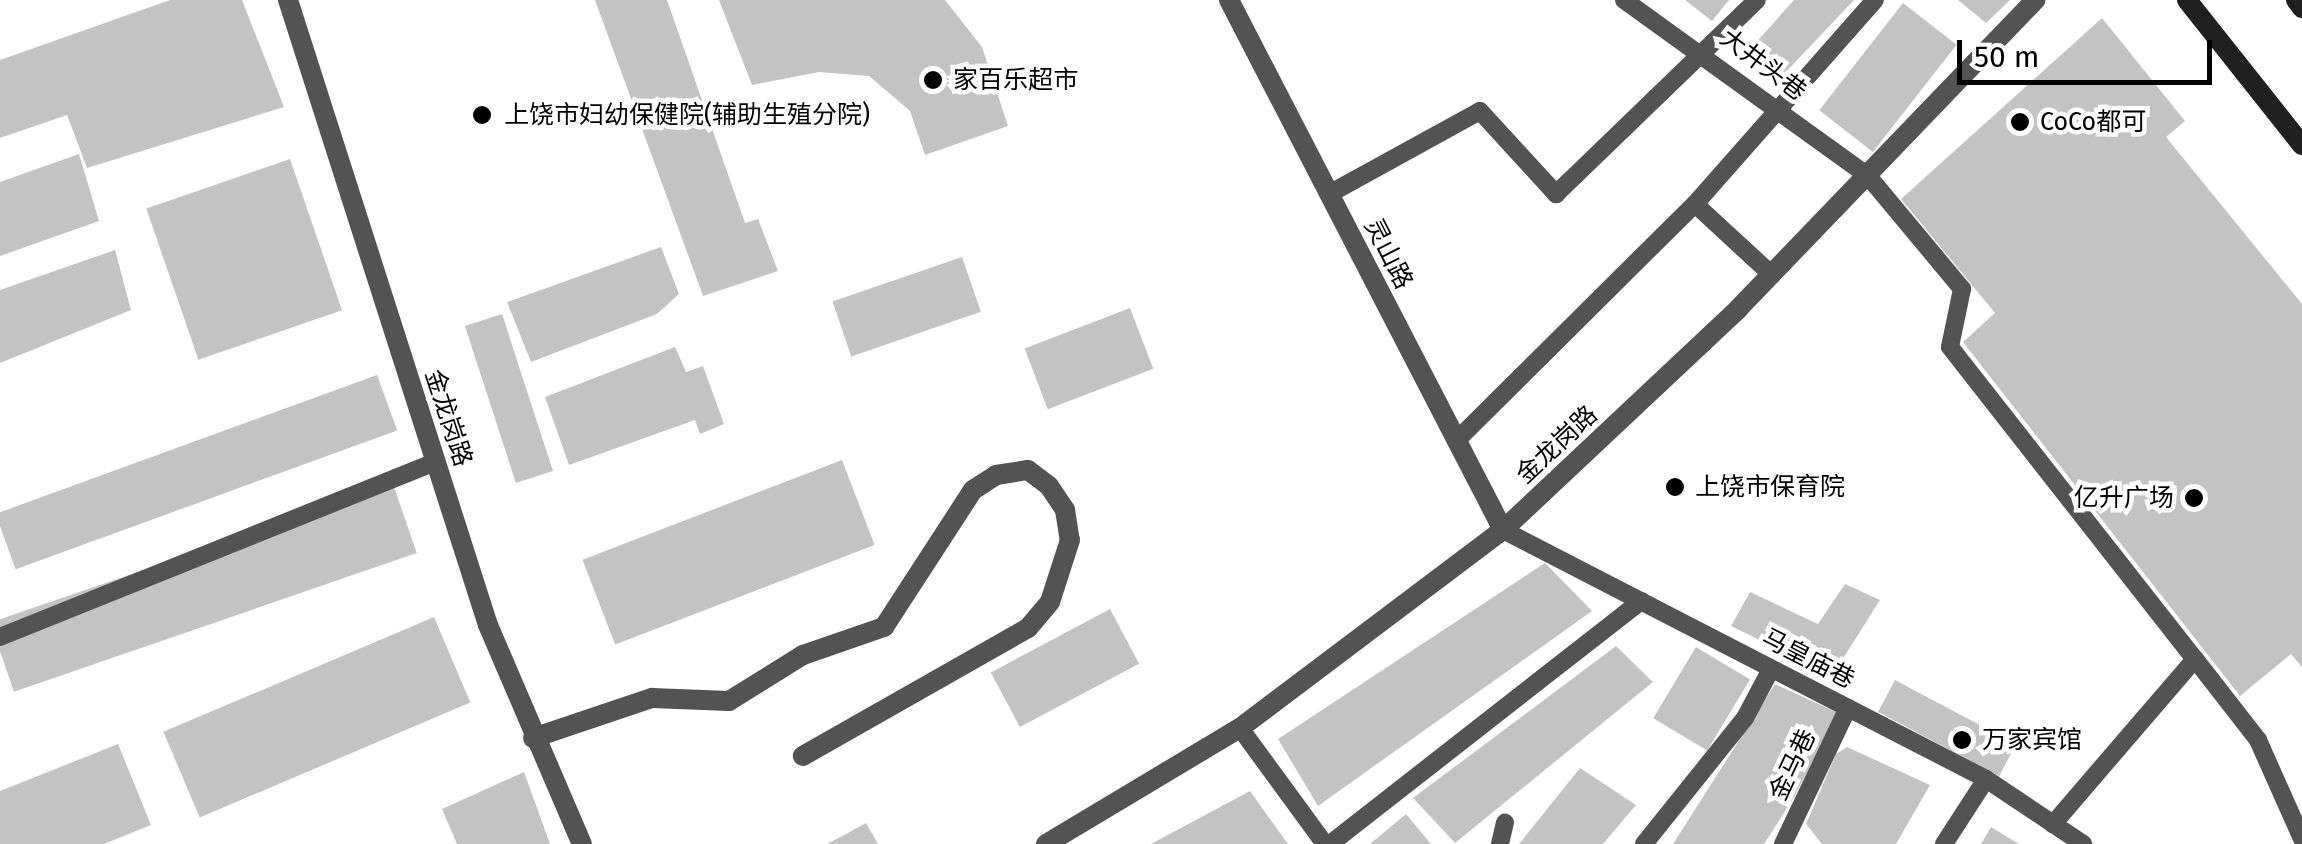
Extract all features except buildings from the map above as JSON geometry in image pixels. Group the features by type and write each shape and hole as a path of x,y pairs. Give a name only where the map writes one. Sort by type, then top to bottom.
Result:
{"main road":[{"path":"2186,0 2302,145"},
{"path":"2296,0 2302,8"}],"street":[{"name":"金龙岗路","path":"288,0 436,462 533,738 582,844"},
{"name":"灵山路","path":"1229,0 1503,530"},
{"name":"金龙岗路","path":"1046,844 1240,728 1503,530 1772,274 2035,0"},
{"path":"533,738 652,698 729,701 803,655 884,626 973,490 996,474 1028,470 1050,486 1065,510 1070,540 1050,602 1028,628 803,756"}],"lane":[{"name":"大井头巷","path":"1624,0 1709,54 1868,176 1962,289 1950,346 2196,659"},
{"path":"1329,194 1480,111 1556,194 1709,54 1758,0"},
{"path":"1456,441 1696,204 1875,0"},
{"path":"1696,204 1772,274"},
{"path":"0,637 436,462"},
{"name":"马皇庙巷","path":"1503,530 1986,779 2084,844"},
{"path":"1240,728 1328,844 1640,601"},
{"path":"2053,824 2196,659 2258,740 2302,839"},
{"path":"1644,844 1745,718 1771,668"},
{"name":"金马巷","path":"1783,844 1848,708"},
{"path":"1944,844 1986,779"},
{"path":"1500,844 1505,823"}],"place":[{"name":"家百乐超市","path":"933,80"},
{"name":"上饶市妇幼保健院(辅助生殖分院)","path":"482,115"},
{"name":"CoCo都可","path":"2020,122"},
{"name":"上饶市保育院","path":"1675,487"},
{"name":"亿升广场","path":"2194,498"},
{"name":"万家宾馆","path":"1962,740"}]}
